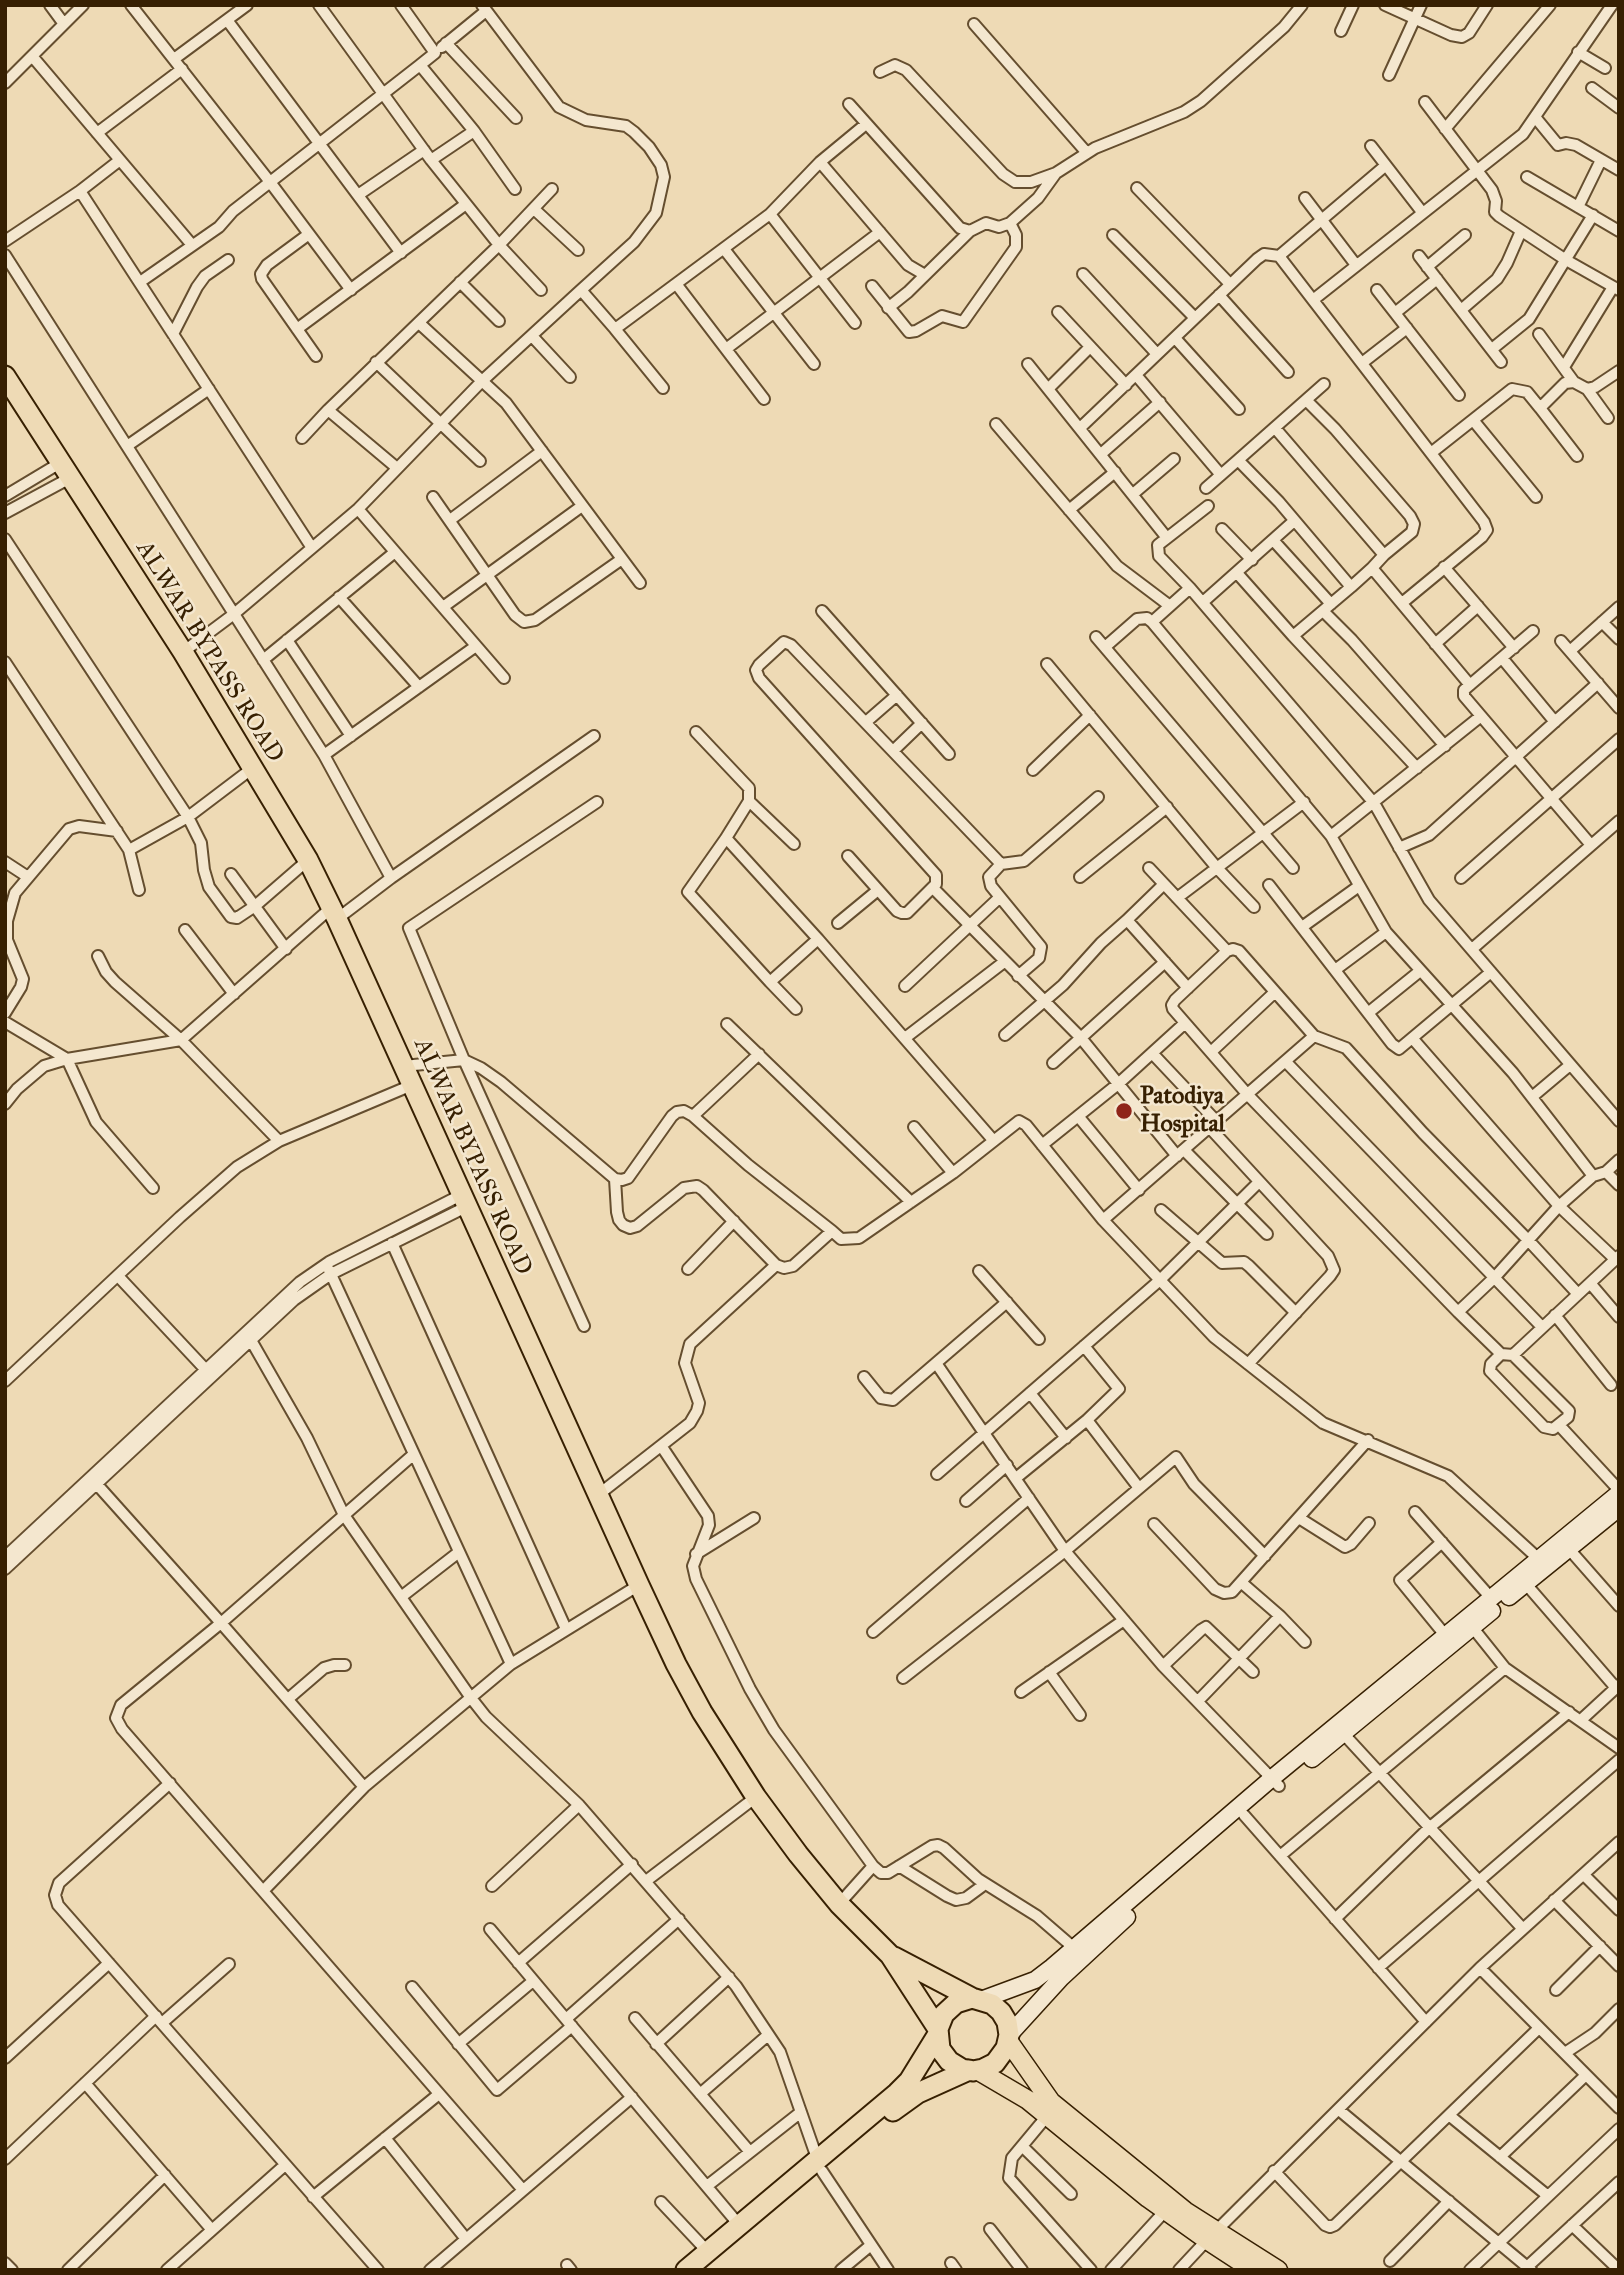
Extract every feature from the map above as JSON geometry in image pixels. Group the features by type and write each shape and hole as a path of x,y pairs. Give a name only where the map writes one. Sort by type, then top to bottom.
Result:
{"highway":[{"name":"ALWAR BYPASS ROAD","path":"5,376 183,652 308,860 639,1585 702,1712 756,1797 798,1854 839,1904 890,1955"},
{"path":"890,1955 938,2032 940,2049 949,2061 973,2070"},
{"path":"704,2261 740,2226 903,2103 918,2093 973,2070 989,2067 1000,2059 1009,2038 1007,2022 1001,2012 992,2004 890,1955"},
{"path":"687,2270 704,2261 820,2166 909,2081 938,2032 944,2014 956,2003 977,1999"}],"main road":[{"path":"1009,2038 1049,2109 1165,2211 1278,2270"},
{"path":"973,2070 1049,2109 1155,2188 1253,2270"}],"street":[{"path":"50,5 64,24"},
{"path":"5,83 83,5"},
{"path":"131,5 351,290"},
{"path":"174,59 247,5"},
{"path":"318,5 466,204 541,290"},
{"path":"401,5 435,53"},
{"path":"880,72 895,65 906,70 1003,174 1015,183 1031,182 1056,173 1087,153 1192,106 1283,27 1302,5"},
{"path":"1341,31 1353,5"},
{"path":"1385,5 1451,35 1462,37 1469,33 1487,5"},
{"path":"1389,75 1421,5"},
{"path":"1445,129 1550,5"},
{"path":"1313,300 1523,134 1612,5 1619,10"},
{"path":"140,282 219,227 233,211 435,53 484,8 559,107 586,120 625,126 635,132 661,164 664,177 656,213 634,243 482,381 358,509 234,614 183,652"},
{"path":"227,20 401,253"},
{"path":"974,24 1087,153"},
{"path":"446,43 516,118"},
{"path":"1578,52 1605,68"},
{"path":"32,56 192,245"},
{"path":"420,65 474,131 515,189"},
{"path":"97,133 182,69"},
{"path":"1592,88 1619,108"},
{"path":"1425,102 1492,190 1496,201 1495,212 1566,260 1616,288 1564,367"},
{"path":"849,104 960,228 970,231"},
{"path":"1535,117 1558,145 1576,145 1619,170"},
{"path":"615,329 770,214 820,162 866,124"},
{"path":"358,195 474,131"},
{"path":"1371,146 1422,212"},
{"path":"5,241 80,191 120,160"},
{"path":"1578,206 1601,160"},
{"path":"820,162 908,265 925,275"},
{"path":"1279,256 1385,166"},
{"path":"888,307 908,292 970,231 986,223 999,227 1010,223 1038,198 1056,173"},
{"path":"1527,177 1619,231"},
{"path":"1137,188 1230,284"},
{"path":"302,438 552,190"},
{"path":"80,191 312,548"},
{"path":"1304,198 1356,265"},
{"path":"297,330 466,204"},
{"path":"534,209 578,250"},
{"path":"770,214 855,323"},
{"path":"1492,349 1529,318 1593,215"},
{"path":"872,286 909,332 916,331 942,316 960,322 965,320 1016,247 1016,235 1010,223"},
{"path":"1461,310 1497,279 1521,231"},
{"path":"726,349 880,232"},
{"path":"309,234 267,265 261,274 316,356"},
{"path":"1427,267 1465,235"},
{"path":"1114,236 1195,318"},
{"path":"724,249 814,364"},
{"path":"1080,428 1264,254 1279,256 1484,522 1487,530 1402,603"},
{"path":"5,255 324,755 391,878"},
{"path":"1419,256 1502,362"},
{"path":"173,334 205,276 228,260"},
{"path":"1083,274 1157,354"},
{"path":"1395,313 1437,279"},
{"path":"460,282 499,321"},
{"path":"677,285 764,399"},
{"path":"1377,289 1459,395"},
{"path":"581,290 663,388"},
{"path":"1219,295 1288,372"},
{"path":"1058,312 1126,385"},
{"path":"419,323 506,403 640,583"},
{"path":"1362,363 1407,328"},
{"path":"1539,334 1574,382 1587,389 1608,418"},
{"path":"532,336 570,377"},
{"path":"1175,338 1239,409"},
{"path":"1048,389 1090,346"},
{"path":"376,362 480,461"},
{"path":"1028,364 1167,538"},
{"path":"1587,389 1619,371"},
{"path":"1136,375 1221,475"},
{"path":"1540,408 1564,383 1574,382"},
{"path":"1206,488 1324,384"},
{"path":"127,446 209,389"},
{"path":"1431,453 1513,389 1527,391 1577,456"},
{"path":"1293,635 1412,532 1414,524 1335,429 1306,400"},
{"path":"1101,454 1160,402"},
{"path":"328,410 397,468"},
{"path":"1473,420 1536,497"},
{"path":"996,424 1116,566 1170,606"},
{"path":"1275,428 1384,555"},
{"path":"450,520 542,451"},
{"path":"1133,494 1174,459"},
{"path":"1238,460 1351,587"},
{"path":"5,496 65,470"},
{"path":"5,513 65,470"},
{"path":"1069,510 1115,471"},
{"path":"433,497 515,615 524,622 535,620 622,559"},
{"path":"443,607 582,506"},
{"path":"1208,506 1158,545 1159,556 1190,587 1374,803 1429,900 1619,1121"},
{"path":"358,509 504,678"},
{"path":"1203,602 1294,521"},
{"path":"1222,529 1252,560"},
{"path":"5,539 188,817 201,843 209,887 225,910 237,918 308,860"},
{"path":"1273,540 1352,640 1445,746"},
{"path":"263,660 395,552"},
{"path":"1444,567 1514,648"},
{"path":"1372,568 1470,685"},
{"path":"1237,573 1418,768"},
{"path":"1152,622 1190,587"},
{"path":"339,597 419,687"},
{"path":"1436,644 1478,606"},
{"path":"1570,652 1619,607"},
{"path":"822,611 949,754"},
{"path":"1105,647 1137,619 1147,618 1152,622 1331,836 1386,932 1532,1097 1593,1176"},
{"path":"1602,622 1619,639"},
{"path":"1533,631 1470,685 1464,695 1591,845"},
{"path":"1096,636 1293,868"},
{"path":"287,640 351,736"},
{"path":"1561,641 1619,708"},
{"path":"848,856 897,911 902,913 907,913 934,889 937,880 936,875 759,678 759,665 781,643 791,645 1001,864"},
{"path":"324,755 476,646"},
{"path":"1502,658 1555,722"},
{"path":"5,662 129,850 139,890"},
{"path":"1047,664 1217,867 1254,907"},
{"path":"1399,848 1429,835 1598,683"},
{"path":"866,722 897,695"},
{"path":"1033,770 1090,715"},
{"path":"1331,836 1481,716"},
{"path":"892,751 922,723"},
{"path":"696,732 749,788 749,801 688,892 796,1009"},
{"path":"5,1104 17,1088 44,1066 67,1059 181,1040 286,949 334,913 391,878 593,736"},
{"path":"1461,878 1619,739"},
{"path":"129,850 188,817 254,767"},
{"path":"1018,975 1039,958 1041,947 989,881 992,873 1001,864 1024,861 1098,797"},
{"path":"749,801 794,844"},
{"path":"584,1326 464,1060 409,928 597,802"},
{"path":"1177,898 1304,802"},
{"path":"1080,877 1167,807"},
{"path":"1472,949 1619,821"},
{"path":"5,1013 23,979 7,940 6,921 15,893 69,829 79,826 117,831"},
{"path":"726,838 993,1140"},
{"path":"5,862 28,877"},
{"path":"1149,868 1227,951"},
{"path":"231,874 286,949"},
{"path":"1005,1035 1044,1001 1164,884"},
{"path":"1269,885 1392,1044 1399,1049 1491,972"},
{"path":"1302,927 1359,886"},
{"path":"934,889 1080,1038 1181,1153 1267,1234"},
{"path":"838,923 878,890"},
{"path":"905,986 1000,897"},
{"path":"1127,920 1188,988"},
{"path":"185,929 234,994"},
{"path":"1335,970 1386,932"},
{"path":"770,982 818,939"},
{"path":"1501,1354 1491,1364 1490,1371 1544,1427 1553,1429 1567,1417 1569,1411 1513,1355 1501,1354 1458,1312 1248,1094 1173,1009 1172,1004 1227,951 1233,948 1239,951 1314,1036 1346,1048 1423,1133 1578,1294"},
{"path":"98,956 115,982 181,1040 279,1141"},
{"path":"905,1038 1004,962"},
{"path":"1053,1063 1165,962"},
{"path":"1368,1013 1420,971"},
{"path":"1211,1052 1275,992"},
{"path":"5,1023 67,1059 96,1122 153,1188"},
{"path":"1042,1145 1118,1084 1185,1023"},
{"path":"727,1024 911,1202"},
{"path":"1103,1220 1314,1036"},
{"path":"1413,1039 1559,1206 1617,1258 1513,1355"},
{"path":"1152,1053 1259,1182 1332,1262 1334,1270 1331,1276 1248,1364"},
{"path":"693,1116 759,1054"},
{"path":"404,1066 464,1060 481,1068 615,1179 622,1181 628,1178 677,1112 684,1111 841,1239 859,1238 953,1173 1019,1121 1026,1125 1103,1220 1214,1337 1314,1417 1448,1476 1543,1563"},
{"path":"1286,1062 1542,1327"},
{"path":"1532,1097 1570,1065"},
{"path":"5,1381 237,1167 279,1141 412,1085"},
{"path":"1078,1116 1139,1190"},
{"path":"914,1127 953,1173"},
{"path":"1458,1312 1495,1277 1559,1206 1593,1176 1606,1172 1619,1160"},
{"path":"1606,1172 1619,1185"},
{"path":"615,1179 619,1220 630,1228 638,1226 691,1185 703,1189 776,1265 784,1269 793,1266 832,1231"},
{"path":"937,1474 1160,1280 1259,1182"},
{"path":"5,1557 252,1342 328,1269 392,1243 463,1201"},
{"path":"5,1569 206,1370 300,1282 463,1201"},
{"path":"1161,1210 1222,1264 1244,1262 1296,1312"},
{"path":"688,1269 734,1222"},
{"path":"392,1243 566,1629"},
{"path":"598,1495 690,1423 697,1412 698,1402 685,1363 690,1344 776,1265"},
{"path":"328,1269 511,1664"},
{"path":"979,1271 1039,1339"},
{"path":"118,1276 206,1370"},
{"path":"1590,1283 1619,1317"},
{"path":"864,1377 881,1398 893,1400 1007,1302"},
{"path":"1555,1315 1611,1385"},
{"path":"252,1342 307,1438 344,1515 471,1698 486,1717 579,1805 729,1977 780,2052 820,2166 888,2270"},
{"path":"1016,1478 1087,1420 1119,1389 1084,1346"},
{"path":"936,1363 1065,1551 1163,1666 1275,1782"},
{"path":"1030,1393 1066,1438"},
{"path":"1087,1420 1139,1488"},
{"path":"977,1999 1035,1980 1469,1623 1526,1584 1543,1563 1619,1492 1559,1424"},
{"path":"1154,1524 1216,1589 1224,1593 1232,1592 1367,1440"},
{"path":"662,1447 708,1516 709,1525 693,1566 696,1579 750,1689 774,1730 873,1866 881,1873 888,1873 938,1845 985,1884 1037,1916 1074,1948"},
{"path":"414,1454 221,1623 121,1705 116,1718 122,1729 523,2190"},
{"path":"903,1678 1065,1551 1176,1457 1194,1483 1265,1556"},
{"path":"966,1501 1007,1465"},
{"path":"94,1481 364,1787"},
{"path":"873,1632 1030,1498"},
{"path":"1339,1730 1445,1635 1469,1623 1491,1598 1569,1549 1619,1508"},
{"path":"1415,1512 1491,1598"},
{"path":"696,1554 754,1518"},
{"path":"1299,1518 1345,1547 1351,1545 1370,1523"},
{"path":"1442,1542 1400,1580 1445,1635"},
{"path":"1569,1549 1619,1606"},
{"path":"401,1597 459,1552"},
{"path":"1242,1583 1305,1642"},
{"path":"1526,1584 1618,1687 1581,1720"},
{"path":"263,1891 364,1787 511,1664 639,1585"},
{"path":"1198,1701 1280,1616"},
{"path":"1021,1692 1124,1620"},
{"path":"1469,1623 1505,1668 1619,1748"},
{"path":"1163,1666 1206,1627 1253,1672"},
{"path":"288,1699 324,1668 345,1665"},
{"path":"1280,1856 1505,1668"},
{"path":"1049,1672 1080,1715"},
{"path":"1335,1919 1429,1828 1569,1712"},
{"path":"1339,1730 1522,1929"},
{"path":"1378,1968 1619,1760"},
{"path":"1009,2038 1085,1954 1244,1815 1275,1782"},
{"path":"170,1783 59,1882 55,1895 58,1905 379,2270"},
{"path":"646,1881 756,1797"},
{"path":"492,1886 579,1805"},
{"path":"1244,1815 1426,2022"},
{"path":"1180,2270 1274,2172 1480,1968 1619,1842"},
{"path":"518,1963 632,1864"},
{"path":"839,1904 873,1866"},
{"path":"899,1866 956,1900 966,1898 985,1884"},
{"path":"1584,1875 1619,1910"},
{"path":"1554,1900 1619,1966"},
{"path":"412,1987 497,2091 679,1919"},
{"path":"490,1930 740,2226"},
{"path":"1556,1990 1600,1946"},
{"path":"5,2058 109,1963"},
{"path":"5,2159 85,2083 229,1965"},
{"path":"1480,1968 1619,2108"},
{"path":"656,2044 729,1977"},
{"path":"458,2044 533,1981"},
{"path":"1564,2053 1595,2033 1619,2009"},
{"path":"635,2018 750,2152"},
{"path":"1274,2172 1330,2227 1335,2225 1539,2028"},
{"path":"699,2094 768,2035"},
{"path":"1500,2157 1586,2075"},
{"path":"85,2083 212,2230"},
{"path":"313,2197 439,2094"},
{"path":"430,2270 632,2097"},
{"path":"1049,2109 1012,2158 1009,2178 1091,2270"},
{"path":"1339,2110 1529,2268 1619,2182"},
{"path":"707,2186 801,2112"},
{"path":"1450,2116 1548,2196"},
{"path":"1470,2270 1619,2129"},
{"path":"385,2138 466,2239"},
{"path":"1022,2146 1071,2194"},
{"path":"167,2270 285,2165"},
{"path":"68,2270 165,2175"},
{"path":"661,2202 704,2261"},
{"path":"1390,2261 1449,2202"},
{"path":"1111,2270 1165,2211"},
{"path":"1572,2225 1619,2270"},
{"path":"990,2229 1022,2270"},
{"path":"841,2270 871,2245"},
{"path":"5,2263 12,2270"}],"place":[{"name":"Patodiya Hospital","path":"1124,1111"}]}
